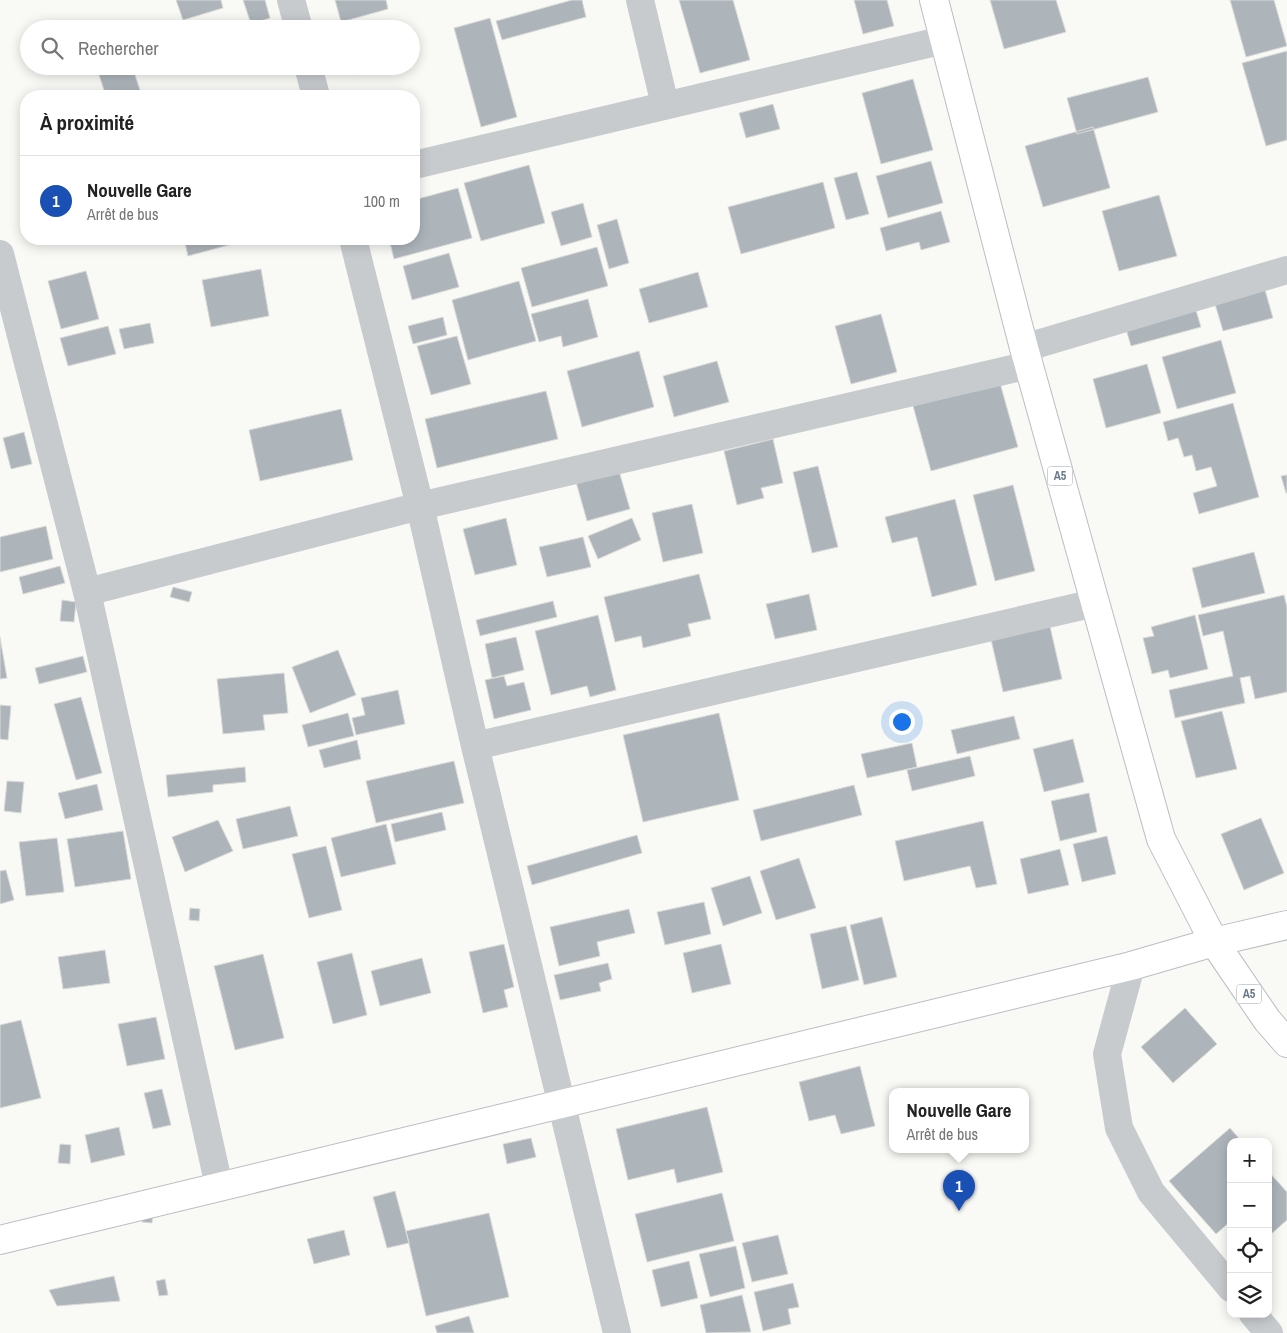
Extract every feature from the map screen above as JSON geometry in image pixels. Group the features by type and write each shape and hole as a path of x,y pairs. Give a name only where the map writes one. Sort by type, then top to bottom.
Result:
{"street":[{"path":"291,0 297,20"},
{"path":"640,0 666,105"},
{"name":"A5","path":"934,0 1026,357 1161,840 1214,942 1267,1020 1287,1043"},
{"path":"420,164 944,40"},
{"path":"310,75 314,90"},
{"path":"355,245 420,506 475,746 617,1333"},
{"path":"0,254 87,592 219,1186"},
{"path":"87,592 420,506 1026,357 1287,270"},
{"path":"475,746 1095,603"},
{"path":"0,1240 1130,966 1214,942 1287,925"},
{"path":"1130,966 1107,1054 1119,1128 1151,1192 1227,1283"},
{"path":"1256,1318 1269,1333"}],"building":[{"path":"176,0 221,0 223,8 183,20"},
{"path":"243,0 265,0 270,18 250,20"},
{"path":"335,0 386,0 388,9 348,20 340,20"},
{"path":"572,0 582,0 586,17 502,40 496,21"},
{"path":"679,0 733,0 750,60 700,73"},
{"path":"854,0 887,0 894,26 863,34"},
{"path":"990,0 1056,0 1066,32 1004,49"},
{"path":"1230,0 1274,0 1287,46 1246,57"},
{"path":"490,18 517,117 481,127 454,28"},
{"path":"1287,51 1287,140 1266,146 1242,63"},
{"path":"99,75 135,75 140,90 104,90"},
{"path":"1148,77 1158,112 1077,134 1067,98"},
{"path":"913,79 933,150 881,164 862,93"},
{"path":"773,104 780,129 746,138 739,113"},
{"path":"1093,127 1110,188 1043,207 1025,146"},
{"path":"931,161 943,203 888,218 876,176"},
{"path":"529,165 545,223 481,241 464,183"},
{"path":"857,172 869,214 846,220 834,178"},
{"path":"823,182 835,228 741,254 728,207"},
{"path":"458,188 472,238 394,259 390,245 420,245 420,198"},
{"path":"1159,195 1177,256 1119,271 1102,211"},
{"path":"583,203 592,237 561,246 551,212"},
{"path":"941,211 950,242 921,250 919,242 886,251 880,228"},
{"path":"617,219 629,263 609,269 597,225"},
{"path":"185,245 229,245 188,256"},
{"path":"597,247 608,286 532,307 521,268"},
{"path":"449,253 459,287 412,300 403,266"},
{"path":"261,269 269,316 211,327 202,280"},
{"path":"86,271 99,319 61,329 48,281"},
{"path":"698,272 708,307 649,323 639,289"},
{"path":"519,281 536,341 468,360 452,300"},
{"path":"1265,290 1273,318 1223,331 1215,304"},
{"path":"588,299 598,337 563,347 561,336 539,342 531,314"},
{"path":"1195,307 1201,327 1131,346 1125,326"},
{"path":"881,314 897,372 851,384 835,326"},
{"path":"443,317 447,335 413,344 408,326"},
{"path":"150,323 154,343 124,349 119,329"},
{"path":"108,326 116,354 68,366 60,338"},
{"path":"457,336 471,384 431,395 417,346"},
{"path":"1221,340 1236,393 1177,409 1162,357"},
{"path":"639,351 654,407 582,427 567,371"},
{"path":"717,361 729,402 674,417 663,376"},
{"path":"1147,364 1161,413 1106,428 1093,379"},
{"path":"1000,383 1018,447 931,471 913,406"},
{"path":"546,391 558,439 437,468 425,419"},
{"path":"1233,403 1259,497 1199,514 1193,493 1217,486 1211,467 1196,471 1192,455 1184,457 1178,438 1168,441 1163,422"},
{"path":"341,409 353,460 260,481 249,430"},
{"path":"24,432 32,464 11,469 3,438"},
{"path":"773,439 783,483 761,488 764,498 737,505 724,451"},
{"path":"818,466 838,547 812,553 793,472"},
{"path":"619,471 630,509 587,521 576,482"},
{"path":"1287,475 1287,493 1286,493 1281,476"},
{"path":"1013,485 1035,571 995,581 973,495"},
{"path":"955,499 977,585 932,597 917,537 892,543 885,517"},
{"path":"692,504 703,553 663,562 652,513"},
{"path":"506,518 517,565 475,575 463,529"},
{"path":"632,518 641,540 598,559 588,536"},
{"path":"46,526 53,559 0,572 0,537"},
{"path":"583,537 591,567 547,577 539,547"},
{"path":"1254,552 1265,593 1202,608 1192,568"},
{"path":"60,566 65,583 23,594 19,577"},
{"path":"699,574 711,619 688,624 691,636 643,648 641,636 615,642 604,597"},
{"path":"173,587 192,592 189,602 170,597"},
{"path":"809,594 817,630 775,639 766,604"},
{"path":"1284,595 1287,607 1287,692 1255,699 1250,676 1240,678 1245,703 1175,718 1169,690 1233,676 1223,631 1203,636 1198,615"},
{"path":"62,600 76,602 74,622 60,621"},
{"path":"553,601 557,617 480,636 476,620"},
{"path":"598,615 616,690 590,697 587,686 551,695 535,631"},
{"path":"1195,615 1208,669 1170,678 1168,670 1152,674 1143,638 1154,636 1151,627"},
{"path":"1049,622 1062,679 1003,692 990,635"},
{"path":"0,637 7,678 0,679"},
{"path":"516,637 524,670 492,678 485,644"},
{"path":"338,650 356,695 310,713 292,667"},
{"path":"83,656 87,672 39,684 35,668"},
{"path":"284,673 288,713 263,715 265,730 223,734 217,679"},
{"path":"504,676 507,686 524,682 531,710 494,719 485,680"},
{"path":"398,690 405,724 356,735 352,718 365,715 361,698"},
{"path":"81,697 102,773 76,780 54,704"},
{"path":"0,705 11,706 8,740 0,739"},
{"path":"1222,711 1237,769 1196,778 1181,721"},
{"path":"348,713 354,736 308,747 302,725"},
{"path":"719,713 739,800 643,822 623,735"},
{"path":"1014,716 1020,739 957,754 951,730"},
{"path":"1073,739 1084,782 1044,792 1033,749"},
{"path":"357,740 361,759 324,768 319,750"},
{"path":"912,743 917,767 867,778 861,754"},
{"path":"970,756 975,776 912,791 907,770"},
{"path":"454,761 464,803 376,823 366,781"},
{"path":"245,767 246,782 213,785 213,792 168,797 166,775"},
{"path":"7,781 24,782 21,813 4,811"},
{"path":"97,784 103,810 65,819 58,793"},
{"path":"854,785 862,815 761,841 753,810"},
{"path":"1089,793 1097,832 1060,841 1051,801"},
{"path":"290,806 298,836 243,849 236,819"},
{"path":"442,812 446,830 395,842 391,824"},
{"path":"1261,818 1284,873 1244,890 1221,834"},
{"path":"218,820 233,851 185,872 172,837"},
{"path":"983,821 997,884 976,888 970,866 904,881 895,841"},
{"path":"386,824 396,864 341,877 331,838"},
{"path":"123,831 131,879 75,887 67,839"},
{"path":"637,835 642,853 532,885 527,866"},
{"path":"1107,836 1116,874 1082,882 1073,844"},
{"path":"57,838 64,892 26,896 19,842"},
{"path":"326,846 342,910 309,918 292,854"},
{"path":"1060,849 1069,885 1028,894 1020,859"},
{"path":"799,858 816,908 776,920 760,871"},
{"path":"6,870 14,900 0,904 0,871"},
{"path":"750,876 762,913 723,926 711,888"},
{"path":"704,902 711,934 665,945 657,912"},
{"path":"190,908 200,909 199,921 189,920"},
{"path":"629,909 635,933 597,942 600,956 559,966 550,927"},
{"path":"882,917 897,977 864,985 850,925"},
{"path":"846,926 859,980 822,989 810,934"},
{"path":"504,944 514,987 504,990 508,1007 483,1013 469,952"},
{"path":"721,944 731,984 692,993 683,953"},
{"path":"105,950 110,983 63,989 58,957"},
{"path":"352,953 367,1015 333,1024 317,962"},
{"path":"263,954 284,1038 235,1050 214,966"},
{"path":"422,958 431,993 380,1006 371,971"},
{"path":"608,963 612,979 599,983 601,991 560,1000 554,975"},
{"path":"1185,1008 1217,1044 1173,1083 1141,1047"},
{"path":"156,1017 165,1059 127,1066 118,1024"},
{"path":"21,1020 41,1098 0,1108 0,1025"},
{"path":"860,1066 875,1126 841,1134 835,1115 809,1121 799,1082"},
{"path":"162,1089 171,1125 153,1129 144,1093"},
{"path":"707,1107 723,1172 677,1183 674,1169 628,1180 616,1129"},
{"path":"119,1127 125,1155 91,1163 85,1135"},
{"path":"1230,1128 1239,1138 1227,1138 1227,1224 1216,1234 1169,1181"},
{"path":"531,1138 536,1157 507,1164 503,1144"},
{"path":"60,1144 71,1145 70,1164 58,1163"},
{"path":"1272,1175 1287,1192 1287,1220 1272,1233"},
{"path":"395,1191 409,1243 387,1248 373,1197"},
{"path":"722,1193 734,1241 647,1262 635,1214"},
{"path":"143,1211 153,1212 152,1223 142,1222"},
{"path":"489,1213 509,1297 426,1316 406,1231"},
{"path":"344,1230 350,1255 314,1264 307,1239"},
{"path":"778,1235 788,1274 752,1282 742,1243"},
{"path":"736,1246 745,1288 710,1297 699,1254"},
{"path":"689,1261 698,1298 661,1307 652,1270"},
{"path":"114,1276 120,1301 57,1306 49,1290"},
{"path":"165,1279 168,1295 159,1296 156,1281"},
{"path":"793,1283 799,1307 788,1309 791,1324 763,1331 754,1292"},
{"path":"742,1295 751,1332 706,1333 700,1305"},
{"path":"469,1316 474,1333 437,1333 435,1326"}],"place":[{"name":"Nouvelle Gare","path":"959,1211"}]}
